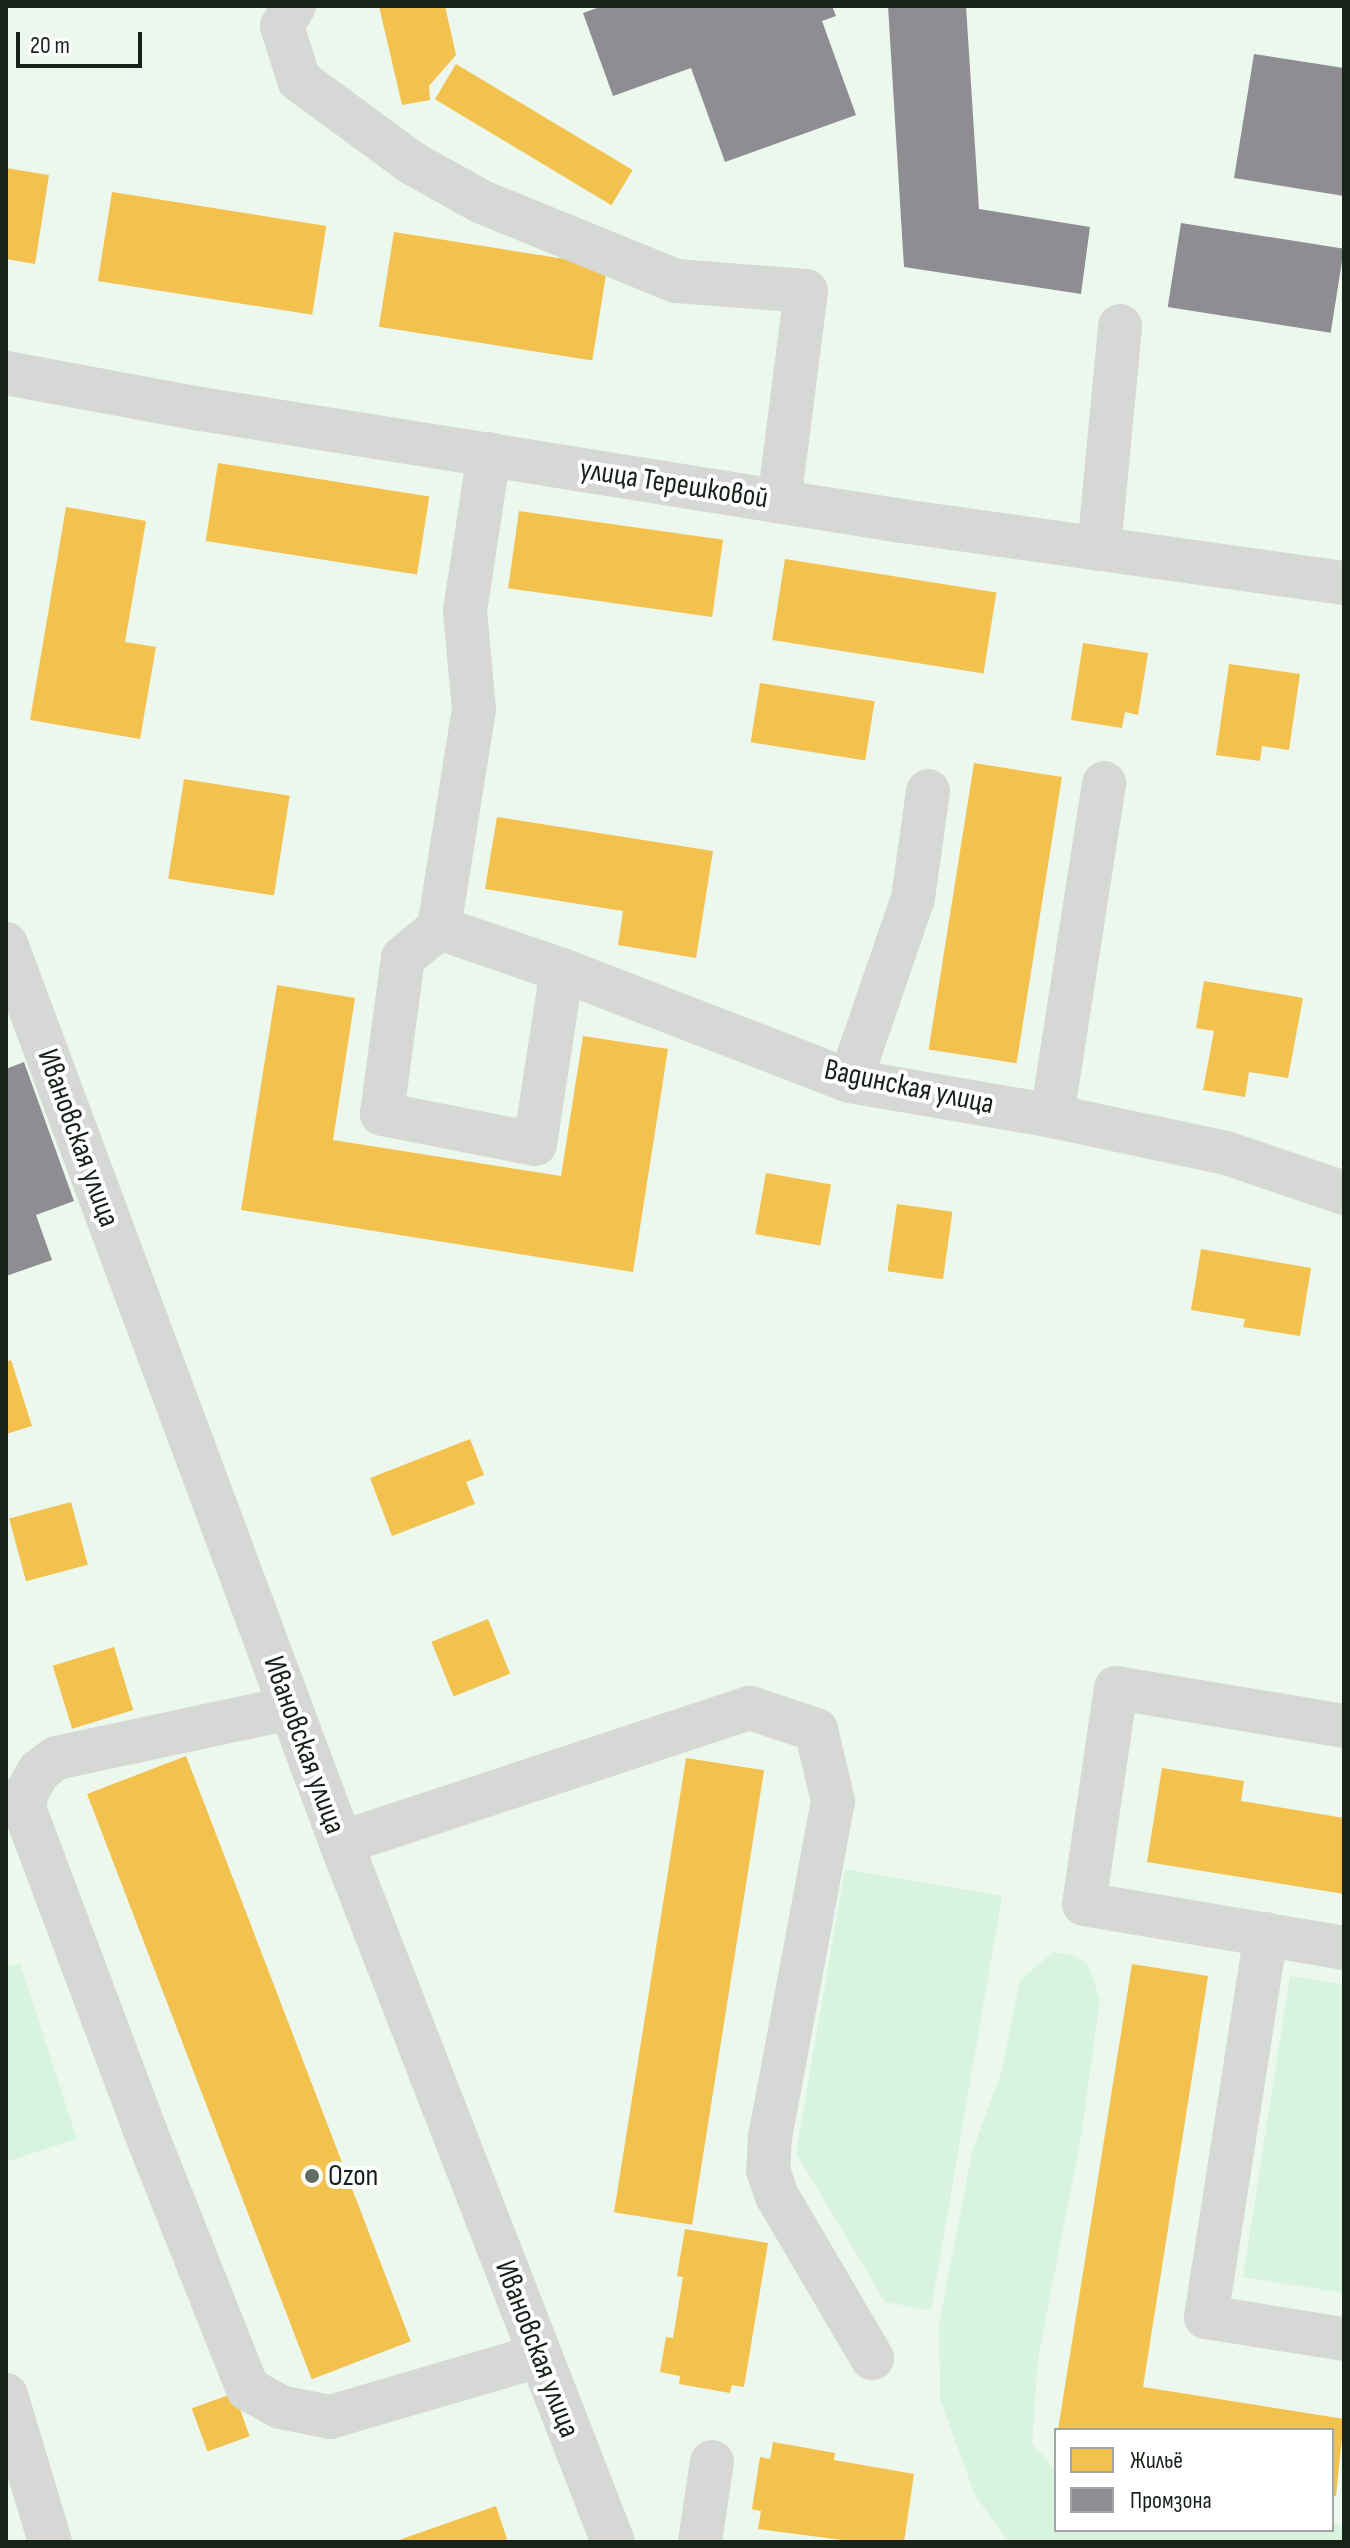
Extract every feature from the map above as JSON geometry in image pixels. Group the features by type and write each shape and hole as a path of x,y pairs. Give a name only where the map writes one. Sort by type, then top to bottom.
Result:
{"street":[{"path":"294,6 282,26 299,80 412,163 482,202 676,281 806,291 779,501"},
{"path":"1099,549 1120,326"},
{"name":"улица Терешковой","path":"6,373 201,409 779,501 1344,583"},
{"path":"489,454 465,611 474,709 439,928 403,958 382,1114 535,1144 562,970"},
{"path":"1052,1116 1104,783"},
{"path":"850,1081 913,898 928,791"},
{"name":"Вадинская улица","path":"439,928 562,970 850,1081 1052,1116 1226,1153 1344,1193"},
{"name":"Ивановская улица","path":"6,944 341,1843 613,2542"},
{"path":"1344,1726 1116,1688 1084,1904 1344,1948"},
{"path":"290,1708 56,1758 39,1771 27,1792 24,1808 144,2128 248,2389 280,2407 330,2417 539,2356"},
{"path":"341,1843 750,1708 816,1730 833,1801 770,2137 768,2170 777,2196 872,2358"},
{"path":"1266,1934 1206,2317 1344,2339"},
{"path":"6,2395 50,2542"},
{"path":"700,2542 712,2462"}],"green space":[{"path":"845,1869 1002,1896 931,2310 885,2302 796,2153"},
{"path":"1053,1952 1072,1955 1087,1963 1100,1999 1082,2132 1038,2359 1032,2444 1054,2468 1054,2532 1334,2532 1334,2524 1344,2526 1344,2542 1008,2542 975,2495 940,2399 939,2325 972,2152 1002,2070 1020,1980"},
{"path":"20,1963 77,2139 6,2162 6,1967"},
{"path":"1290,1976 1344,1984 1344,2293 1243,2277"}],"building: Жильё":[{"path":"379,6 445,6 456,55 429,86 430,100 402,105"},
{"path":"456,64 633,170 611,205 435,99"},
{"path":"6,168 49,175 35,264 6,259"},
{"path":"112,192 326,226 312,315 98,281"},
{"path":"394,232 607,266 592,361 379,327"},
{"path":"218,463 429,496 417,575 206,541"},
{"path":"66,507 146,521 125,642 156,647 140,739 30,720"},
{"path":"519,511 723,540 712,617 508,588"},
{"path":"785,559 996,592 984,673 772,640"},
{"path":"1083,643 1148,653 1138,715 1125,712 1122,728 1071,720"},
{"path":"1229,664 1300,674 1289,750 1262,746 1260,761 1216,755"},
{"path":"760,683 875,701 865,760 751,742"},
{"path":"974,763 1062,777 1017,1063 929,1049"},
{"path":"184,779 290,796 274,895 168,879"},
{"path":"497,817 713,851 696,958 618,945 623,911 485,889"},
{"path":"1204,981 1303,998 1288,1078 1249,1072 1245,1097 1203,1090 1214,1031 1196,1028"},
{"path":"277,985 355,998 333,1140 561,1176 583,1036 668,1049 633,1272 241,1210"},
{"path":"766,1173 831,1184 820,1246 755,1234"},
{"path":"897,1204 952,1212 943,1279 888,1271"},
{"path":"1201,1249 1311,1268 1300,1336 1243,1327 1245,1319 1191,1310"},
{"path":"11,1360 32,1426 6,1434 6,1362"},
{"path":"470,1439 484,1475 466,1482 475,1504 392,1536 370,1478"},
{"path":"71,1502 88,1565 26,1581 9,1519"},
{"path":"488,1619 510,1674 454,1697 431,1642"},
{"path":"114,1647 133,1710 72,1729 53,1666"},
{"path":"186,1756 411,2341 312,2379 87,1794"},
{"path":"686,1758 764,1770 692,2225 614,2212"},
{"path":"1162,1768 1244,1781 1241,1801 1344,1818 1344,1894 1147,1862"},
{"path":"1132,1964 1208,1976 1143,2387 1344,2419 1336,2496 1334,2428 1058,2428"},
{"path":"685,2229 768,2243 744,2387 732,2385 730,2393 679,2384 680,2376 660,2372 666,2337 673,2338 683,2277 677,2276"},
{"path":"234,2393 250,2436 207,2452 192,2408"},
{"path":"773,2442 835,2453 834,2460 914,2474 904,2542 857,2542 758,2529 761,2511 752,2509 760,2457 770,2459"},
{"path":"496,2506 508,2542 399,2542 399,2540"}],"building: Промзона":[{"path":"603,6 832,6 836,16 822,21 856,115 725,162 691,68 613,96 583,13"},
{"path":"888,6 966,6 979,209 1090,227 1081,294 904,267"},
{"path":"1254,54 1344,68 1344,196 1234,178"},
{"path":"1181,223 1344,249 1331,333 1168,307"},
{"path":"24,1062 74,1201 36,1215 52,1260 6,1276 6,1069"}],"place":[{"name":"Ozon","path":"312,2176"}]}
